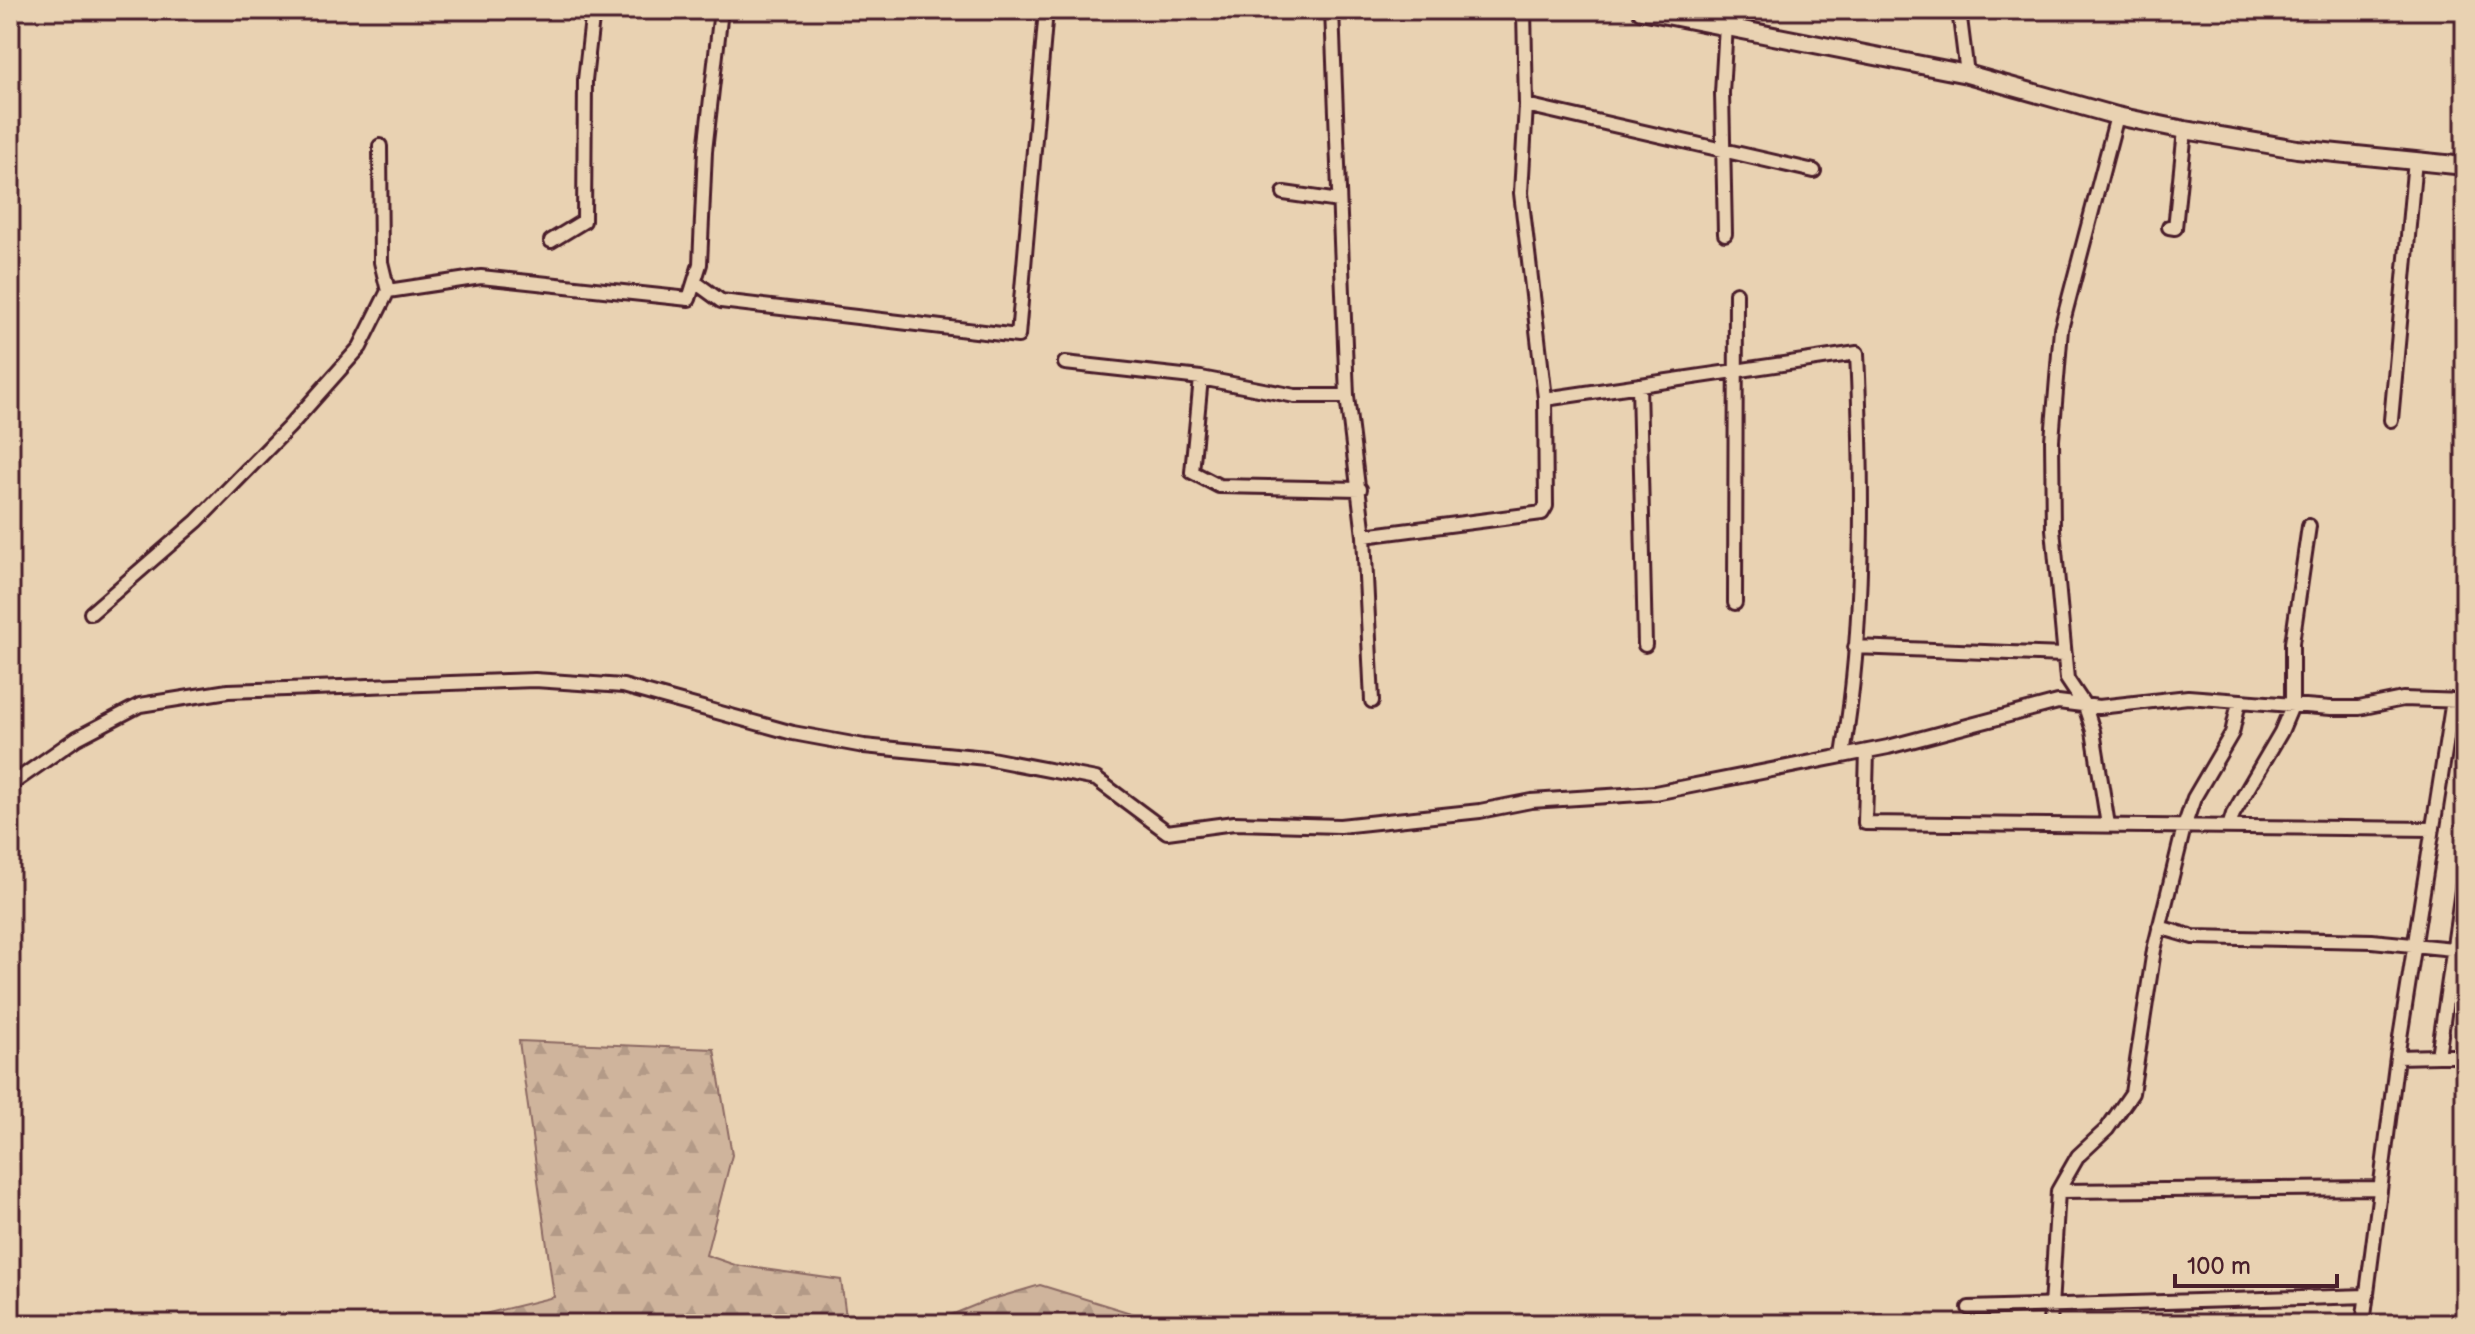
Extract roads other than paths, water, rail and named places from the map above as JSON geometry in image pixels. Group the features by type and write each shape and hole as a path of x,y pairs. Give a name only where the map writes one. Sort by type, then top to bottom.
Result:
{"main road":[{"path":"1641,10 1967,74 2117,116 2185,130 2297,149 2465,166"}],"street":[{"path":"551,241 584,221 585,80 593,10"},
{"path":"388,291 481,277 689,299 700,264 705,151 721,10"},
{"path":"695,282 721,301 1018,336 1046,10"},
{"path":"1332,10 1347,396 1364,536 1372,701"},
{"path":"1364,536 1542,513 1546,506 1545,399 1521,193 1526,105 1524,10"},
{"path":"1959,10 1967,74"},
{"path":"1725,234 1726,25"},
{"path":"1526,105 1814,171"},
{"path":"2108,825 2104,786 2085,706 2067,679 2053,529 2052,472 2061,329 2117,116"},
{"path":"2169,227 2175,228 2185,130"},
{"path":"91,613 197,521 289,427 360,347 388,291 381,262 380,146"},
{"path":"2391,420 2415,160"},
{"path":"1284,193 1339,201"},
{"path":"1735,603 1736,293"},
{"path":"1545,399 1857,353 1861,557 1843,755"},
{"path":"1065,363 1201,378 1295,396 1347,396"},
{"path":"1201,378 1192,472 1219,486 1360,489"},
{"path":"1639,385 1645,645"},
{"path":"2229,827 2233,814 2281,732 2292,706 2292,643 2309,526"},
{"path":"1855,647 2065,655"},
{"path":"10,785 77,738 140,705 228,691 474,681 535,680 623,686 793,733 864,746 986,758 1096,779 1167,832 1234,823 1340,826 1480,811 1531,801 1655,793 1867,751 2050,704 2070,702 2085,706 2113,706 2167,697 2359,708 2403,699 2459,701 2433,829 2397,1057 2363,1324"},
{"path":"2050,1324 2058,1191 2078,1156 2107,1129 2132,1093 2159,927 2184,827 2194,798 2232,733 2239,702"},
{"path":"1867,751 1865,823 2433,829"},
{"path":"2438,1056 2465,870"},
{"path":"2159,927 2207,938 2453,949"},
{"path":"2397,1057 2465,1056"},
{"path":"2058,1191 2380,1188"},
{"path":"1969,1308 2367,1296"}]}
